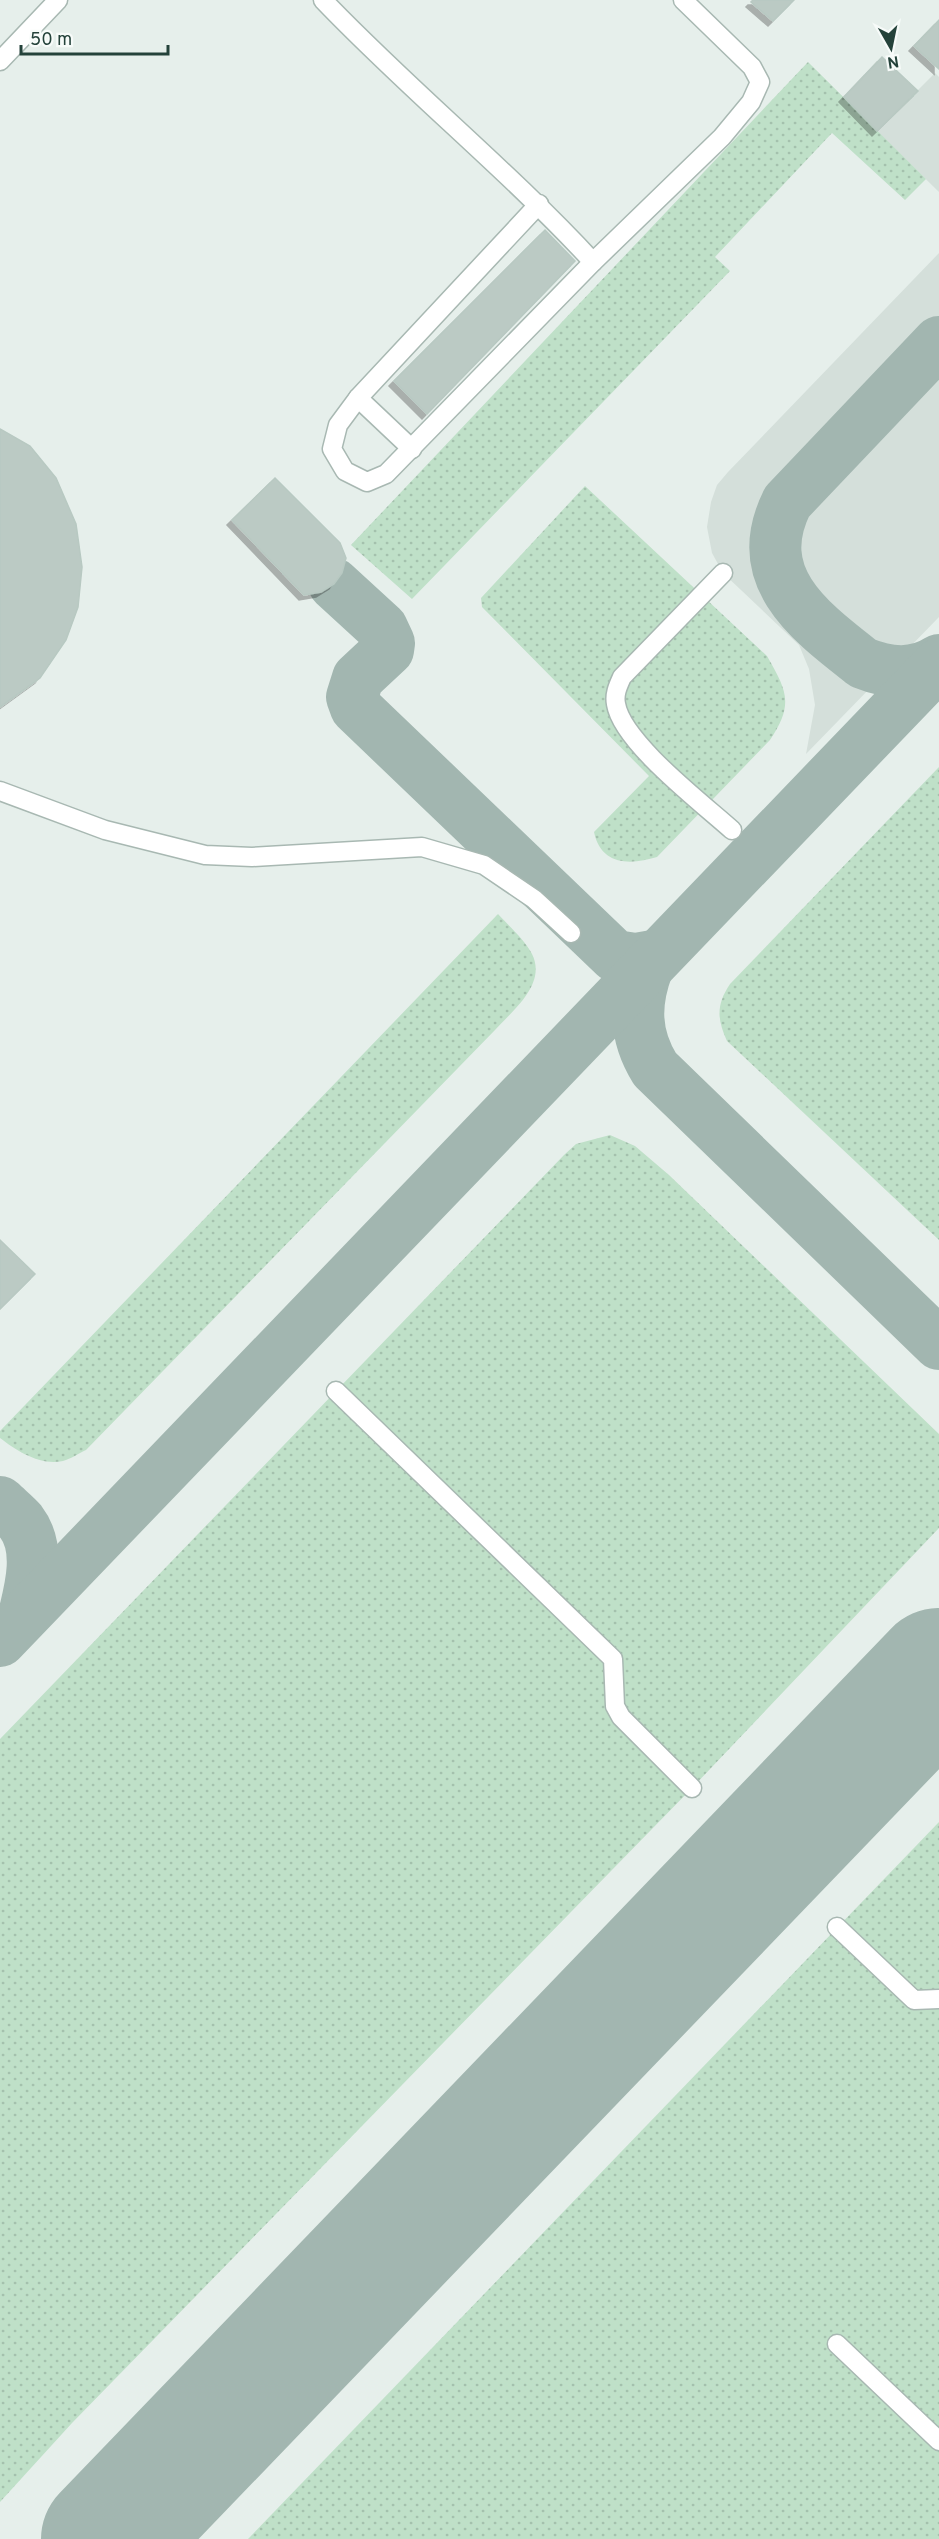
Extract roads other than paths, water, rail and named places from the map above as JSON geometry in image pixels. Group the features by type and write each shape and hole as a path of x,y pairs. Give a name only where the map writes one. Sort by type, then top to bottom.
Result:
{"lane":[{"path":"0,61 58,0"},
{"path":"323,0 372,51 539,204 593,262"},
{"path":"539,204 358,398 338,425 332,449 345,471 367,482 386,474 593,262 722,137 751,102 760,82 752,67 682,0"},
{"path":"358,398 412,449"},
{"path":"723,573 622,677 616,699 623,722 641,747 732,830"},
{"path":"0,791 105,830 205,855 252,857 422,847 484,865 534,899 571,933"},
{"path":"336,1391 613,1659 615,1706 621,1717 692,1788"},
{"path":"837,1927 914,2000 939,1999"},
{"path":"837,2344 939,2440"}]}
